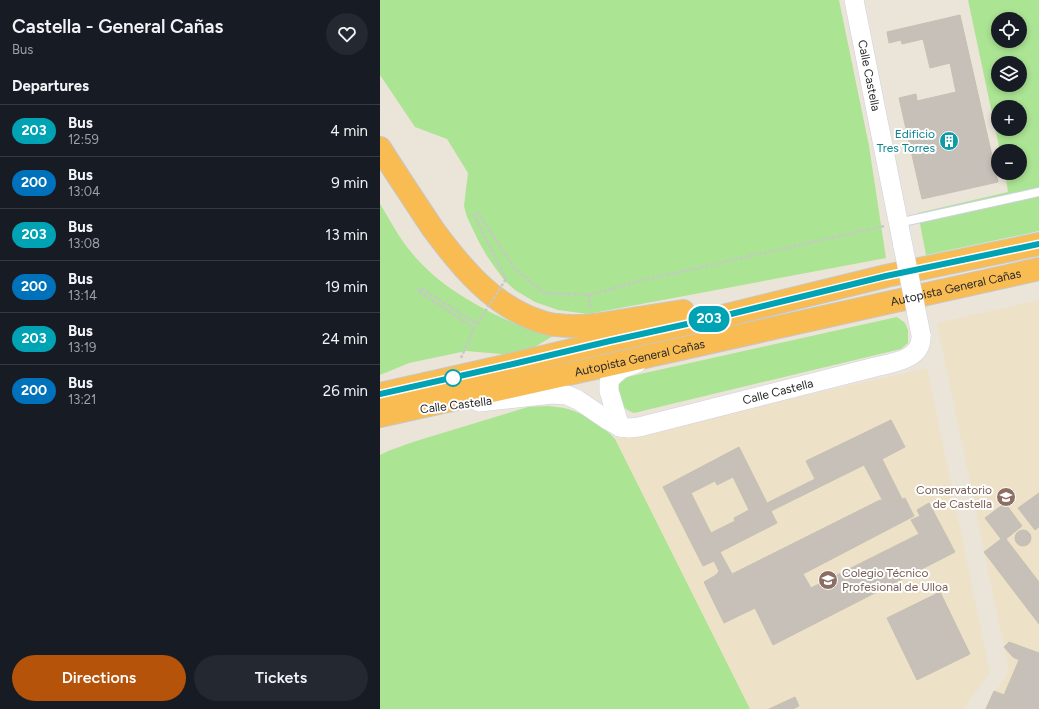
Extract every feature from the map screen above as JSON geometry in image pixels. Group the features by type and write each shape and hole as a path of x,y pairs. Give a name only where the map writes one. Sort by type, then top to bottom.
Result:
{"highway":[{"path":"380,148 416,205 448,249 471,277 506,304 528,317 554,325 591,326 886,276"},
{"name":"Autopista General Cañas","path":"380,394 723,316 886,276 1039,244"},
{"name":"Autopista General Cañas","path":"380,416 1039,270"}],"street":[{"name":"Calle Castella","path":"402,411 552,394 567,395 578,400 606,419 620,426 628,428 639,427 898,362 912,355 916,351 922,339 854,0"},
{"path":"620,426 609,391 609,382 611,378 621,369 674,350"}],"lane":[{"path":"898,223 1039,192"}],"path":[{"path":"453,378 474,328 418,291 421,288 477,324 506,279 474,216 478,213 516,270 544,293 589,296 644,280 898,223"},
{"path":"589,296 591,326"}],"shaded area":[{"name":"Conservatorio de Castella","path":"1039,300 1039,709 984,709 1009,671 937,323"},
{"name":"Colegio Técnico Profesional de Ulloa","path":"927,368 990,673 963,709 750,709 615,439"}],"green space":[{"path":"380,0 839,0 869,146 886,258 588,314 558,310 535,302 515,290 505,281 479,242 467,217 464,206 468,173 447,139 415,127 380,75"},
{"path":"968,0 1039,0 1039,231 926,255 918,213 1008,192 1006,180 1027,180 1027,144 999,144 997,136 1027,136 1027,100 991,100 991,109"},
{"path":"380,204 407,247 421,263 443,283 468,300 494,314 530,330 553,336 533,348 513,355 466,351 409,363 380,375"},
{"path":"897,317 905,323 908,330 908,343 901,349 634,413 623,406 619,399 618,385 627,377"},
{"path":"547,406 565,408 581,414 600,425 615,439 750,709 380,709 380,455 413,442 528,407"}],"building":[{"name":"Edificio Tres Torres","path":"960,15 991,151 991,180 998,180 998,182 922,199 899,98 916,94 917,101 956,92 950,63 930,68 923,39 902,44 901,40 889,43 887,32"},
{"path":"891,420 905,447 882,459 902,499 894,503 883,501 864,465 771,511 767,503 815,479 806,461"},
{"path":"739,447 777,523 720,552 732,574 880,500 894,503 905,498 914,516 803,574 811,588 919,534 911,520 920,516 917,510 929,503 955,552 773,645 755,608 724,623 704,582 716,575 719,571 714,561 703,566 663,487","holes":["733,477 749,510 734,518 735,521 711,533 691,493 715,481 717,485"]},
{"path":"1039,493 1039,527 1035,530 1018,508"},
{"path":"1005,503 1022,526 1006,539 1039,582 1039,624 984,552 1001,539 985,518"},
{"path":"1023,530 1029,532 1031,538 1029,544 1023,546 1017,544 1015,538 1017,532"},
{"path":"940,592 970,654 917,680 887,618"},
{"path":"1009,642 1039,653 1039,709 986,709 994,691 1004,695 1019,660 1013,657 1004,647"},
{"path":"795,697 799,706 793,709 769,709"}],"bus line":[{"name":"203","path":"380,394 723,316 886,276 1039,244"}],"place":[{"name":"Edificio Tres Torres","path":"949,141"},
{"name":"Conservatorio de Castella","path":"1006,497"},
{"name":"Colegio Técnico Profesional de Ulloa","path":"828,580"}]}
